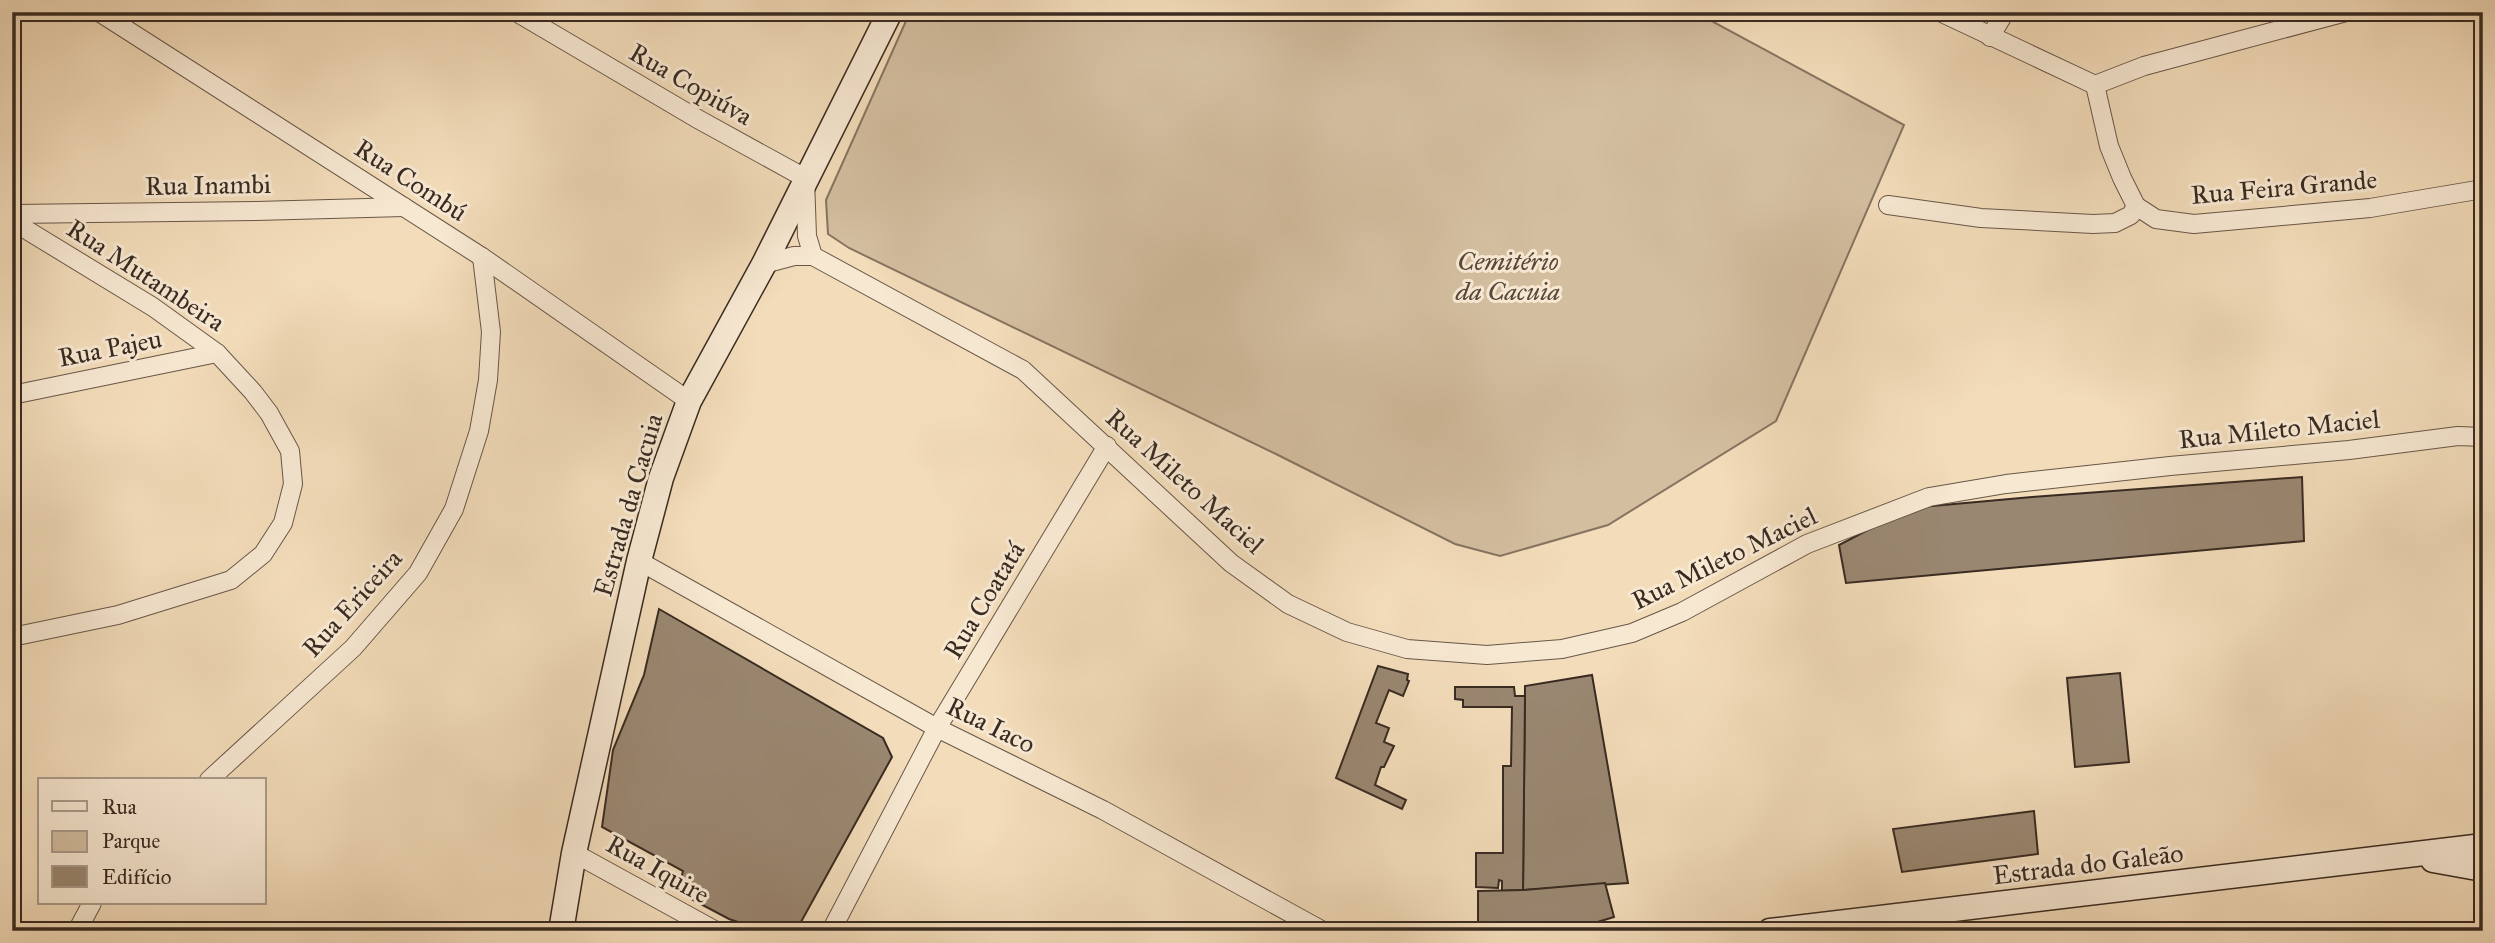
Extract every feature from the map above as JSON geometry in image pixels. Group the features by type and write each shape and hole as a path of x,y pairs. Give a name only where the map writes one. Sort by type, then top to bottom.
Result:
{"main road":[{"name":"Estrada da Cacuia","path":"561,931 574,853 639,561 661,478 689,401 764,264 890,12"},
{"name":"Estrada do Galeão","path":"1770,931 2483,846"},
{"path":"2412,856 2483,869"}],"street":[{"name":"Rua Combú","path":"99,12 482,257 689,401"},
{"name":"Rua Copiúva","path":"516,12 696,118 805,178"},
{"path":"1940,12 2095,85 2144,66 2346,12"},
{"path":"1990,37 2005,12"},
{"path":"1888,205 1981,218 2092,224 2115,223 2131,215 2136,206 2109,146 2095,85"},
{"path":"764,264 794,256 813,256 807,236 805,178"},
{"name":"Rua Feira Grande","path":"2136,206 2156,219 2194,224 2370,208 2483,189"},
{"name":"Rua Inambi","path":"12,214 405,207"},
{"name":"Rua Mutambeira","path":"12,221 152,307 217,354 261,402 290,451 293,484 284,523 263,554 231,580 118,615 12,637"},
{"name":"Rua Mileto Maciel","path":"813,256 1023,370 1231,563 1288,604 1347,632 1407,649 1487,655 1562,649 1632,633 1682,612 1807,544 1929,497 2006,484 2170,466 2349,450 2458,436 2483,437"},
{"name":"Rua Ericeira","path":"211,778 352,648 418,573 454,509 480,430 488,380 491,332 482,257"},
{"name":"Rua Pajeu","path":"12,395 217,354"},
{"name":"Rua Coatatá","path":"831,931 937,728 1107,446"},
{"name":"Rua Iaco","path":"639,561 937,728 1103,810 1324,931"},
{"name":"Rua Iquire","path":"574,853 716,931"},
{"path":"77,931 91,904"}],"green space":[{"name":"Cemitério da Cacuia","path":"910,12 1695,12 1904,125 1776,421 1608,525 1500,556 1455,544 1276,454 849,248 828,234 826,200"}],"building":[{"path":"2302,477 2304,541 1846,583 1839,545 1910,508"},
{"path":"659,609 883,738 892,757 796,931 765,931 729,919 678,892 683,871 602,827 613,750 644,675"},
{"path":"1378,666 1408,674 1409,681 1403,696 1389,690 1376,723 1389,728 1384,742 1394,746 1384,767 1381,767 1375,785 1406,800 1402,809 1336,778"},
{"path":"2120,673 2129,762 2075,767 2067,678"},
{"path":"1592,675 1628,883 1523,890 1525,686"},
{"path":"1455,687 1514,687 1515,696 1525,696 1523,890 1502,891 1502,881 1499,880 1498,888 1476,887 1476,853 1503,853 1503,766 1511,766 1512,707 1463,707 1463,700 1455,699"},
{"path":"2034,811 2038,854 1902,872 1893,829"},
{"path":"1605,883 1614,917 1571,930 1569,922 1530,931 1478,931 1478,891"}]}
